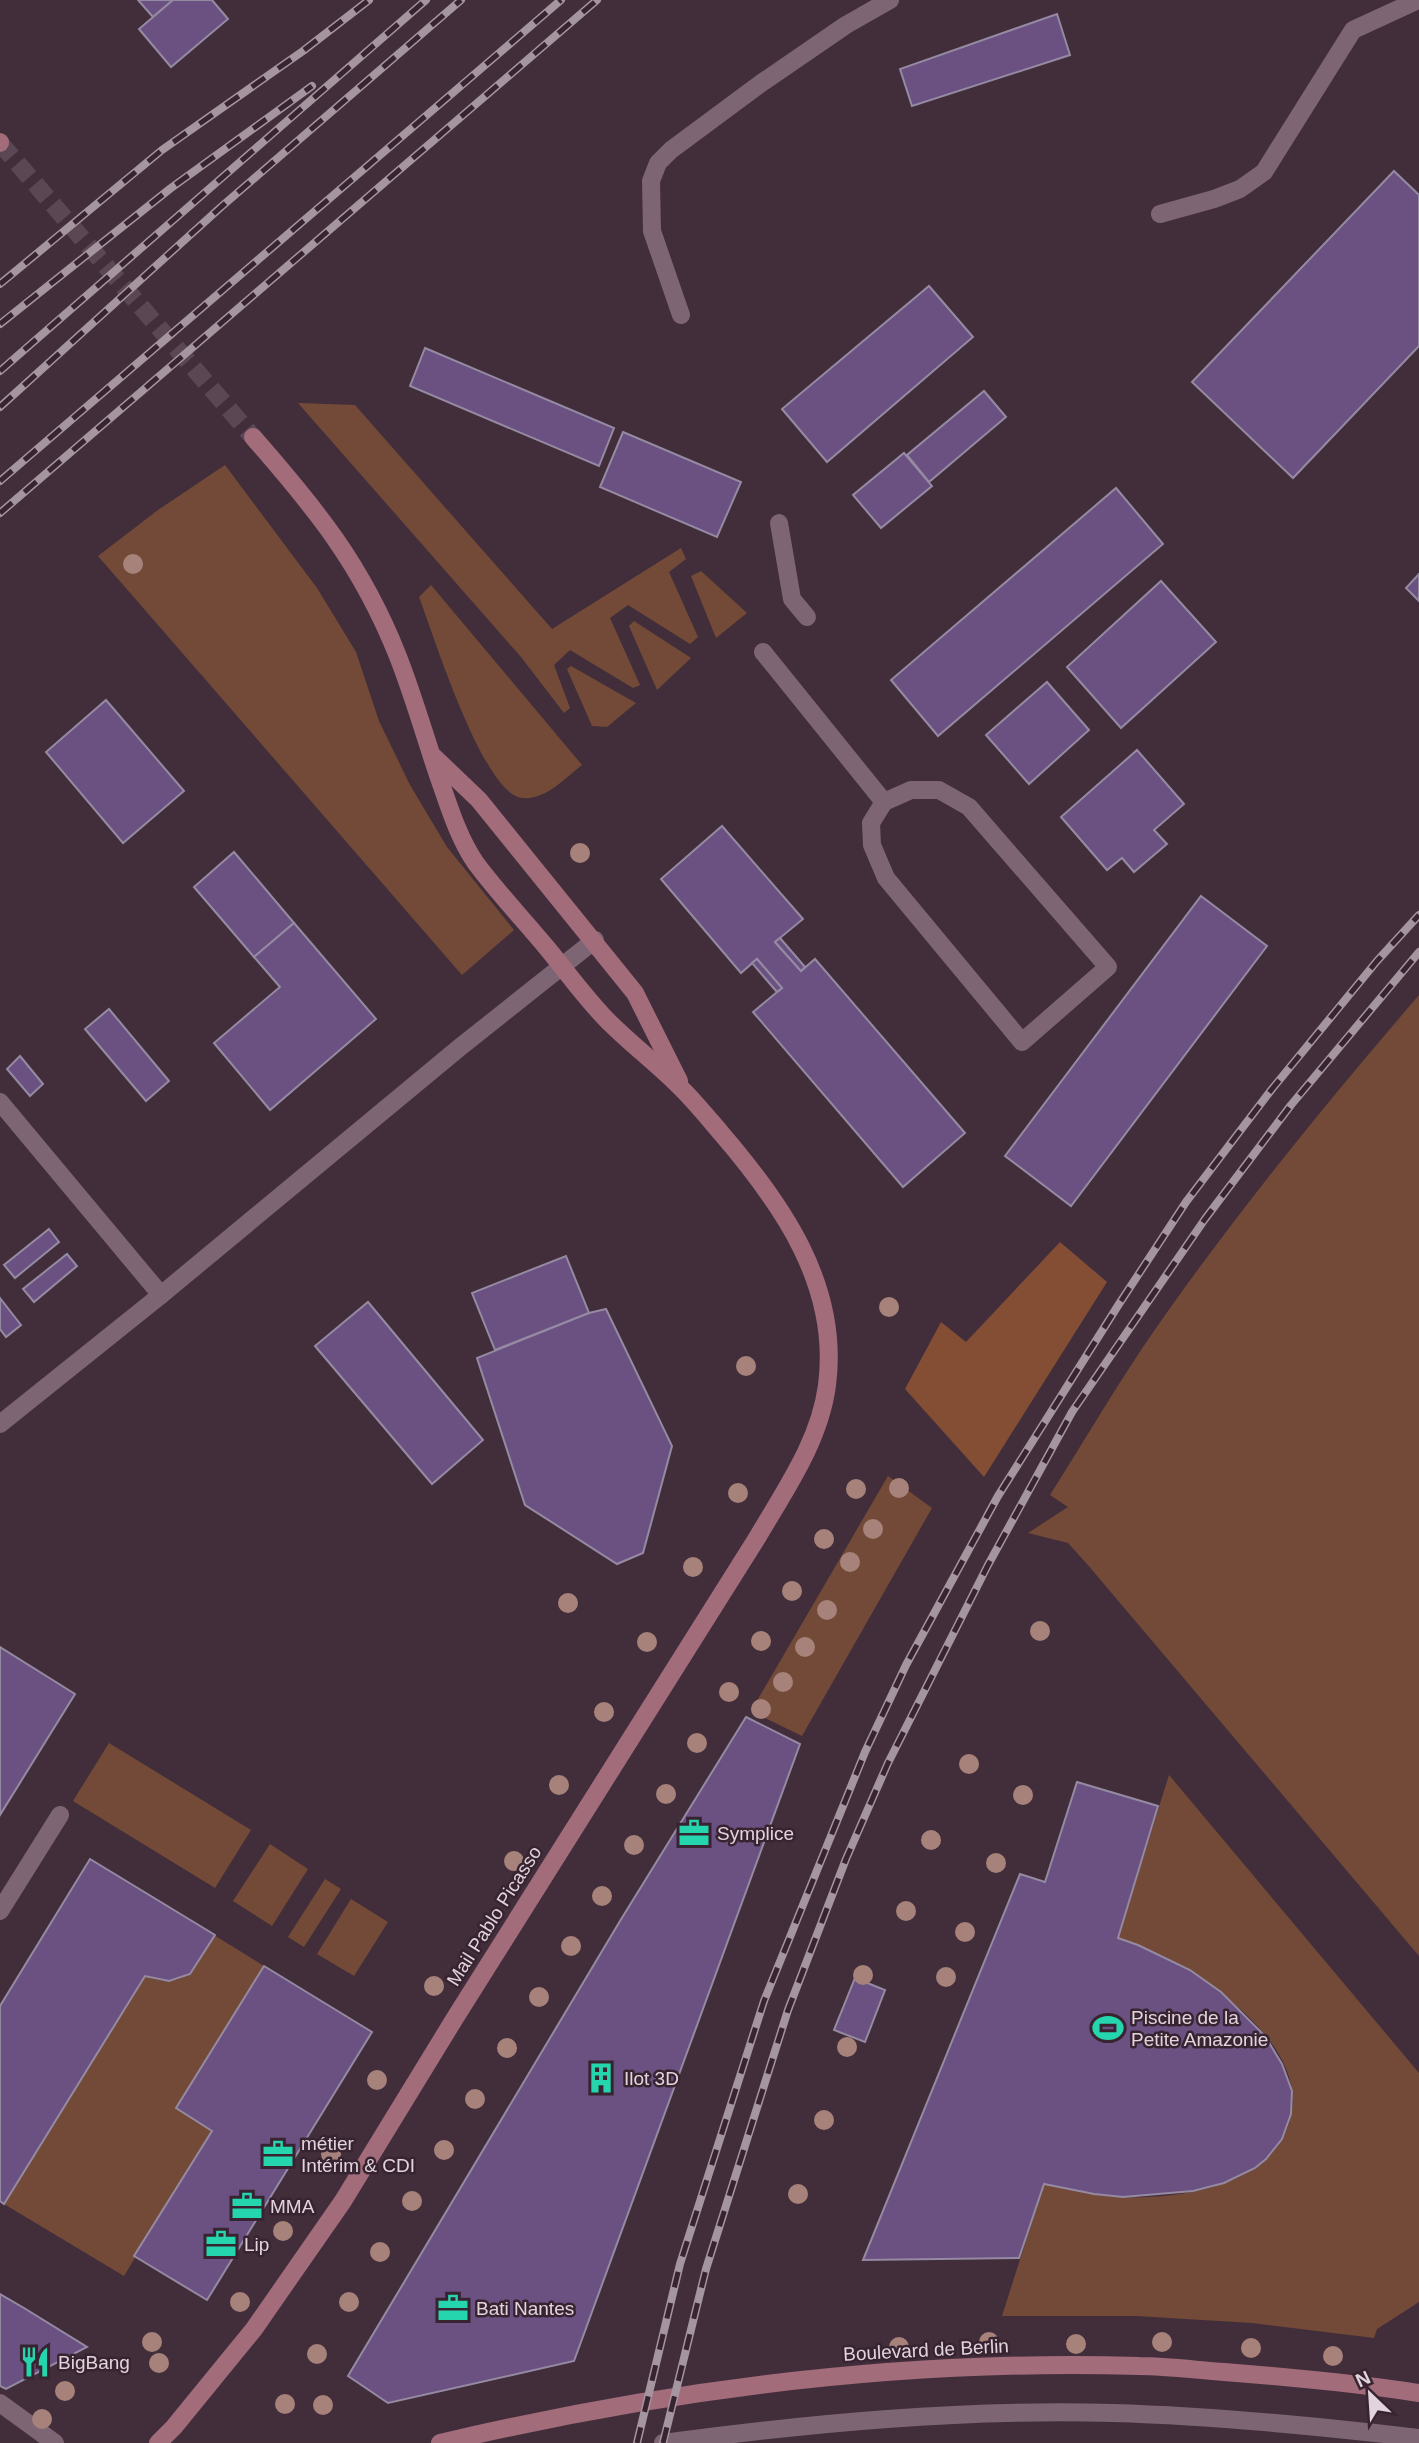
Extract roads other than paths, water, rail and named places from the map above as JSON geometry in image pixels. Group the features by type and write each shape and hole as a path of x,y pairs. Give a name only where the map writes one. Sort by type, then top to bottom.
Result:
{"street":[{"path":"681,315 652,231 652,181 658,163 671,150 760,83 846,25 890,0"},
{"path":"1160,214 1240,189 1264,172 1353,30 1418,0"},
{"path":"253,437 313,507 360,574 397,656 453,820 475,861 605,1018 684,1090"},
{"path":"779,523 793,599 807,617"},
{"path":"763,652 884,802"},
{"path":"431,755 479,800 595,940 635,993 684,1090"},
{"path":"911,790 939,790 969,807 1108,967 1022,1042 886,878 872,845 872,823 884,802 911,790"},
{"path":"0,1424 595,940"},
{"name":"Mail Pablo Picasso","path":"158,2443 254,2329 343,2201 757,1538 816,1431 827,1387 829,1346 822,1300 812,1270 796,1234 775,1200 684,1090"},
{"path":"0,1102 161,1295"},
{"path":"0,1911 60,1815"},
{"name":"Boulevard de Berlin","path":"440,2443 556,2417 622,2406 801,2379 873,2372 1033,2365 1141,2366 1272,2375 1419,2393"},
{"path":"0,2403 55,2443"},
{"path":"663,2443 861,2420 1036,2413 1111,2413 1236,2419 1419,2438"}],"tunnel":[{"path":"0,143 253,437"}],"railway":[{"path":"0,284 162,150 303,51 369,0"},
{"path":"0,371 426,0"},
{"path":"0,407 221,207 461,0"},
{"path":"0,481 561,0"},
{"path":"0,513 597,0"},
{"path":"0,324 171,188 312,86"},
{"path":"637,2443 680,2264 764,2001 865,1752 906,1665 998,1496 1186,1202 1272,1089 1377,961 1419,915"},
{"path":"663,2443 706,2269 788,2010 846,1859 888,1763 988,1565 1072,1412 1205,1219 1291,1105 1419,952"}],"place":[{"name":"Symplice","path":"694,1833"},
{"name":"Piscine de la Petite Amazonie","path":"1108,2028"},
{"name":"Ilot 3D","path":"601,2078"},
{"name":"métier Intérim & CDI","path":"278,2154"},
{"name":"MMA","path":"247,2206"},
{"name":"Lip","path":"221,2244"},
{"name":"Bati Nantes","path":"453,2308"},
{"name":"BigBang","path":"35,2362"}]}
